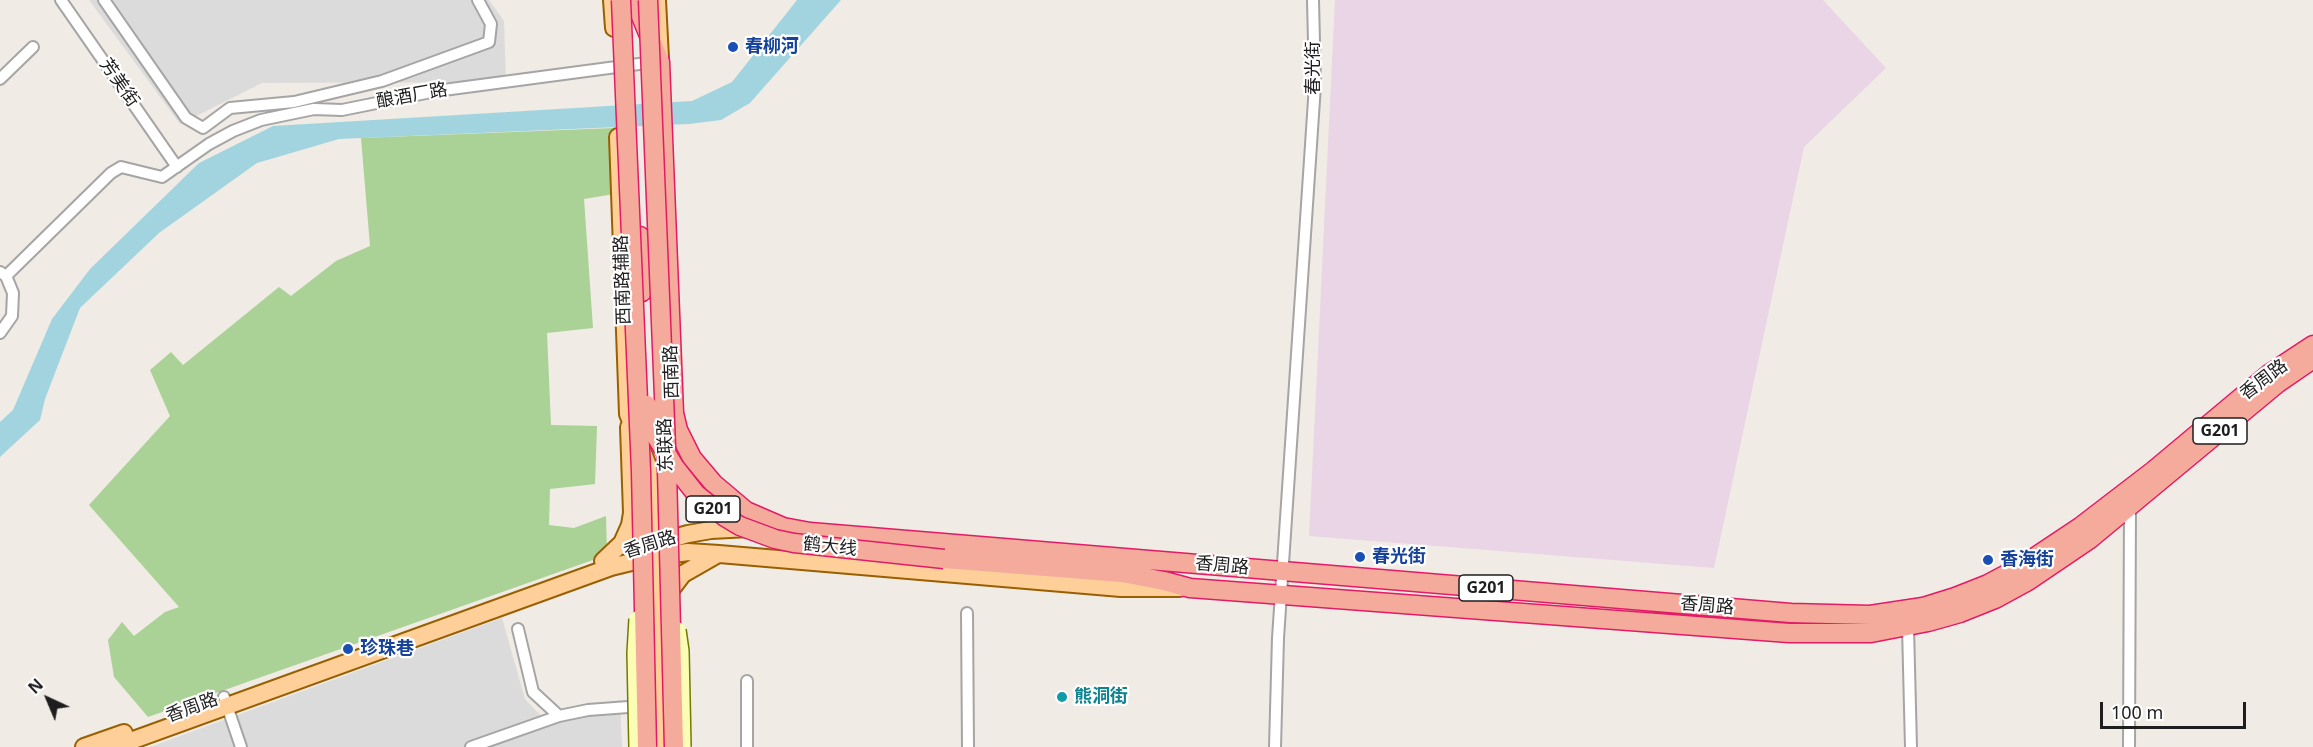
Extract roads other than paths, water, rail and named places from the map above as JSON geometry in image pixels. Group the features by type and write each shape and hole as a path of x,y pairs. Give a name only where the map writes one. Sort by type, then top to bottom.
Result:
{"highway":[{"name":"东联路","path":"621,0 641,460 657,555 674,747"},
{"name":"G201","path":"626,130 624,66 629,0"},
{"name":"西南路","path":"638,0 640,14 660,62 674,413"},
{"name":"东联路","path":"647,747 657,555 648,0"},
{"name":"鹤大线","path":"626,130 642,292 648,409 651,423 664,452 696,494 709,506 740,526 775,539 944,559 1122,573 1190,588"},
{"name":"香周路","path":"1190,588 1789,633 1871,633 1908,627 1960,613 1995,599 2073,551 2130,497 2262,380 2313,345"},
{"name":"香周路","path":"810,532 1791,613 1869,615 1923,607 1988,584 2050,549 2130,497 2278,383 2313,359"},
{"name":"鹤大线","path":"674,413 678,430 692,458 729,498 762,519 783,527 810,532"},
{"path":"628,414 674,413"}],"main road":[{"path":"612,0 624,66"},
{"path":"657,0 660,62"},
{"name":"西南路辅路","path":"626,130 628,414 655,471 657,555"},
{"name":"西南路","path":"655,471 674,413"},
{"path":"628,414 630,525 622,543 602,566 635,579 658,605"},
{"name":"香周路","path":"657,555 711,530 760,527 810,532"},
{"name":"香周路","path":"84,747 226,701 602,566 657,555 688,552 1121,588 1190,588"},
{"path":"656,747 658,605 683,574 707,558 719,554"},
{"path":"657,555 666,747"},
{"path":"637,747 635,653 657,555"},
{"path":"657,555 681,651 683,747"},
{"name":"香周路","path":"114,747 226,701"}],"street":[{"name":"芳美街","path":"61,0 177,167"},
{"path":"104,0 186,118 202,128 230,108 294,102 382,81 489,42 491,24 478,0"},
{"name":"春光街","path":"1275,747 1282,571 1315,85 1313,0"},
{"path":"0,79 33,47"},
{"name":"酿酒厂路","path":"177,167 209,144 233,131 289,113 314,109 342,110 417,94 660,62"},
{"path":"0,333 12,316 13,293 3,274 111,173 121,167 162,177 177,167"},
{"path":"2129,747 2130,497"},
{"path":"967,614 968,747"},
{"path":"1908,627 1911,747"},
{"path":"518,628 533,692 559,716"},
{"path":"747,681 747,747"},
{"path":"226,701 241,747"},
{"path":"471,747 559,716 616,707 655,706"}],"water":[{"name":"春柳河","path":"797,0 841,0 750,103 721,120 689,124 339,139 257,163 159,233 80,308 45,399 40,420 0,457 0,422 13,410 52,319 90,269 199,163 273,126 692,101 732,82"}],"place":[{"name":"春柳河","path":"733,47"},
{"name":"春光街","path":"1360,557"},
{"name":"香海街","path":"1988,560"},
{"name":"珍珠巷","path":"348,649"},
{"name":"熊洞街","path":"1062,697"}]}
